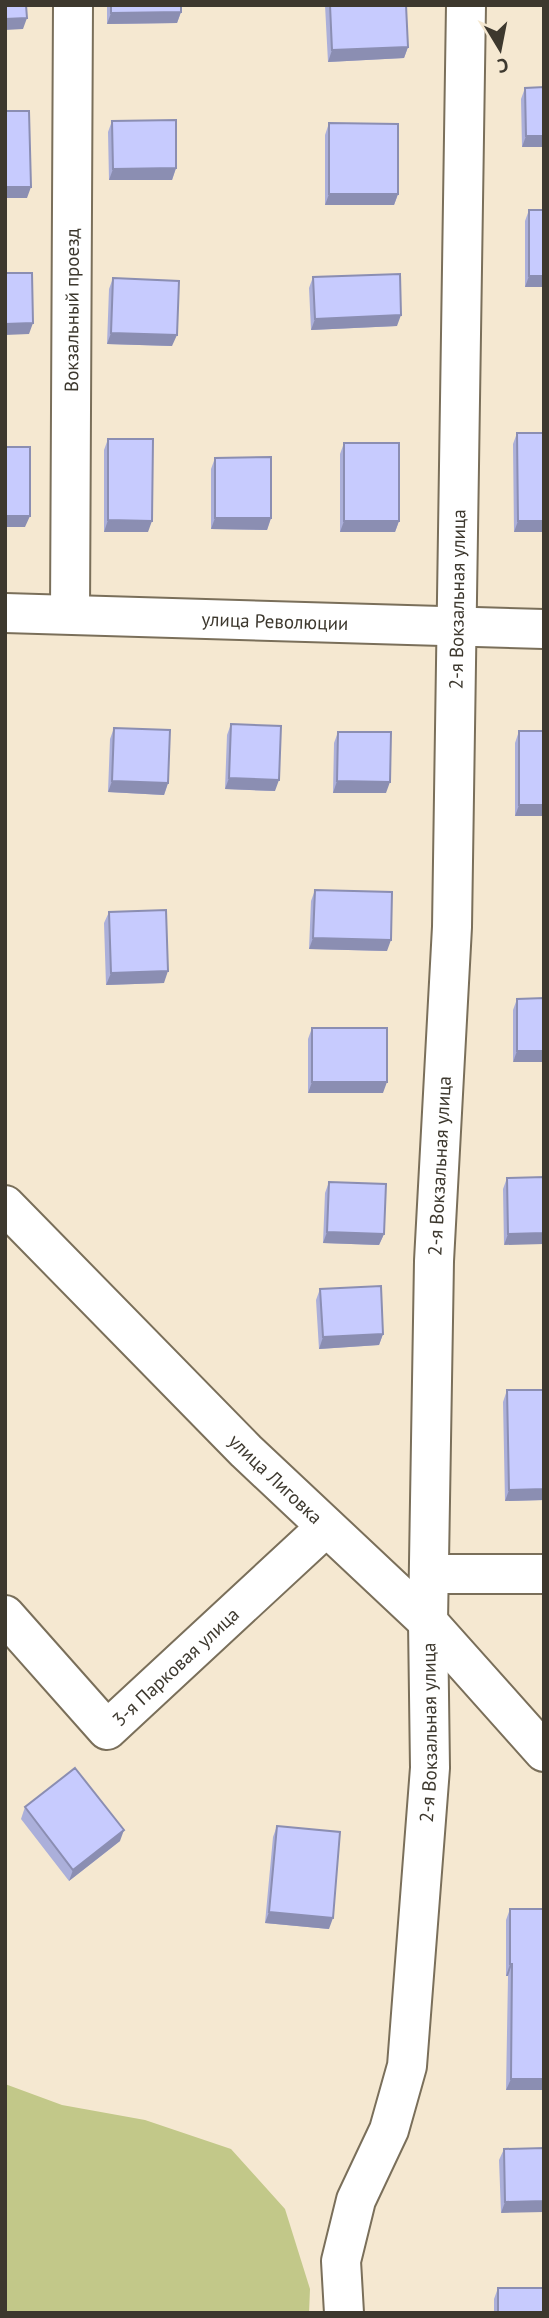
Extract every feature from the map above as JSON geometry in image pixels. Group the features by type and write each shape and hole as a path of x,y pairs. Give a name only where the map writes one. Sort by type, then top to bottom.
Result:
{"street":[{"name":"Вокзальный проезд","path":"70,614 73,5"},
{"name":"2-я Вокзальная улица","path":"344,2313 341,2261 356,2200 389,2130 407,2066 430,1768 428,1622 434,1261 452,927 466,5"},
{"name":"улица Революции","path":"5,613 544,629"},
{"name":"улица Лиговка","path":"5,1205 246,1451 428,1622 544,1752"},
{"name":"3-я Парковая улица","path":"5,1615 107,1730 326,1527"},
{"path":"430,1574 544,1574"}],"green space":[{"path":"5,2084 62,2105 145,2120 231,2149 285,2209 310,2289 309,2313 5,2313"}],"building":[{"path":"5,5 26,5 27,18 5,19"},
{"path":"111,5 181,5 181,12 111,13"},
{"path":"330,5 406,5 408,47 332,50"},
{"path":"544,87 544,136 526,136 525,88"},
{"path":"5,111 29,111 31,187 5,187"},
{"path":"176,120 176,168 113,169 112,121"},
{"path":"329,123 398,124 398,194 329,194"},
{"path":"529,210 544,210 544,276 529,276"},
{"path":"5,273 32,273 33,323 5,324"},
{"path":"400,274 401,315 315,319 313,277"},
{"path":"113,278 179,281 177,335 111,333"},
{"path":"517,433 544,433 544,521 518,521"},
{"path":"108,439 153,439 152,521 108,520"},
{"path":"344,443 399,443 399,521 344,521"},
{"path":"5,447 30,447 30,516 5,516"},
{"path":"271,457 271,518 215,518 215,458"},
{"path":"231,724 281,726 279,780 229,778"},
{"path":"114,728 170,730 168,783 112,781"},
{"path":"519,731 544,731 544,805 519,805"},
{"path":"338,732 391,732 390,782 337,781"},
{"path":"315,890 392,892 391,940 313,938"},
{"path":"166,910 168,971 111,973 109,912"},
{"path":"544,998 544,1051 517,1051 517,999"},
{"path":"312,1028 387,1028 387,1082 312,1082"},
{"path":"544,1177 544,1233 508,1234 507,1178"},
{"path":"329,1182 386,1184 384,1234 327,1232"},
{"path":"381,1286 383,1334 323,1337 320,1289"},
{"path":"507,1390 544,1390 544,1489 509,1490"},
{"path":"75,1768 124,1830 73,1870 25,1807"},
{"path":"277,1826 340,1832 333,1918 269,1912"},
{"path":"510,1909 544,1909 544,2079 511,2079"},
{"path":"544,2148 544,2201 505,2202 504,2149"},
{"path":"498,2288 544,2288 544,2313 498,2313"}]}
